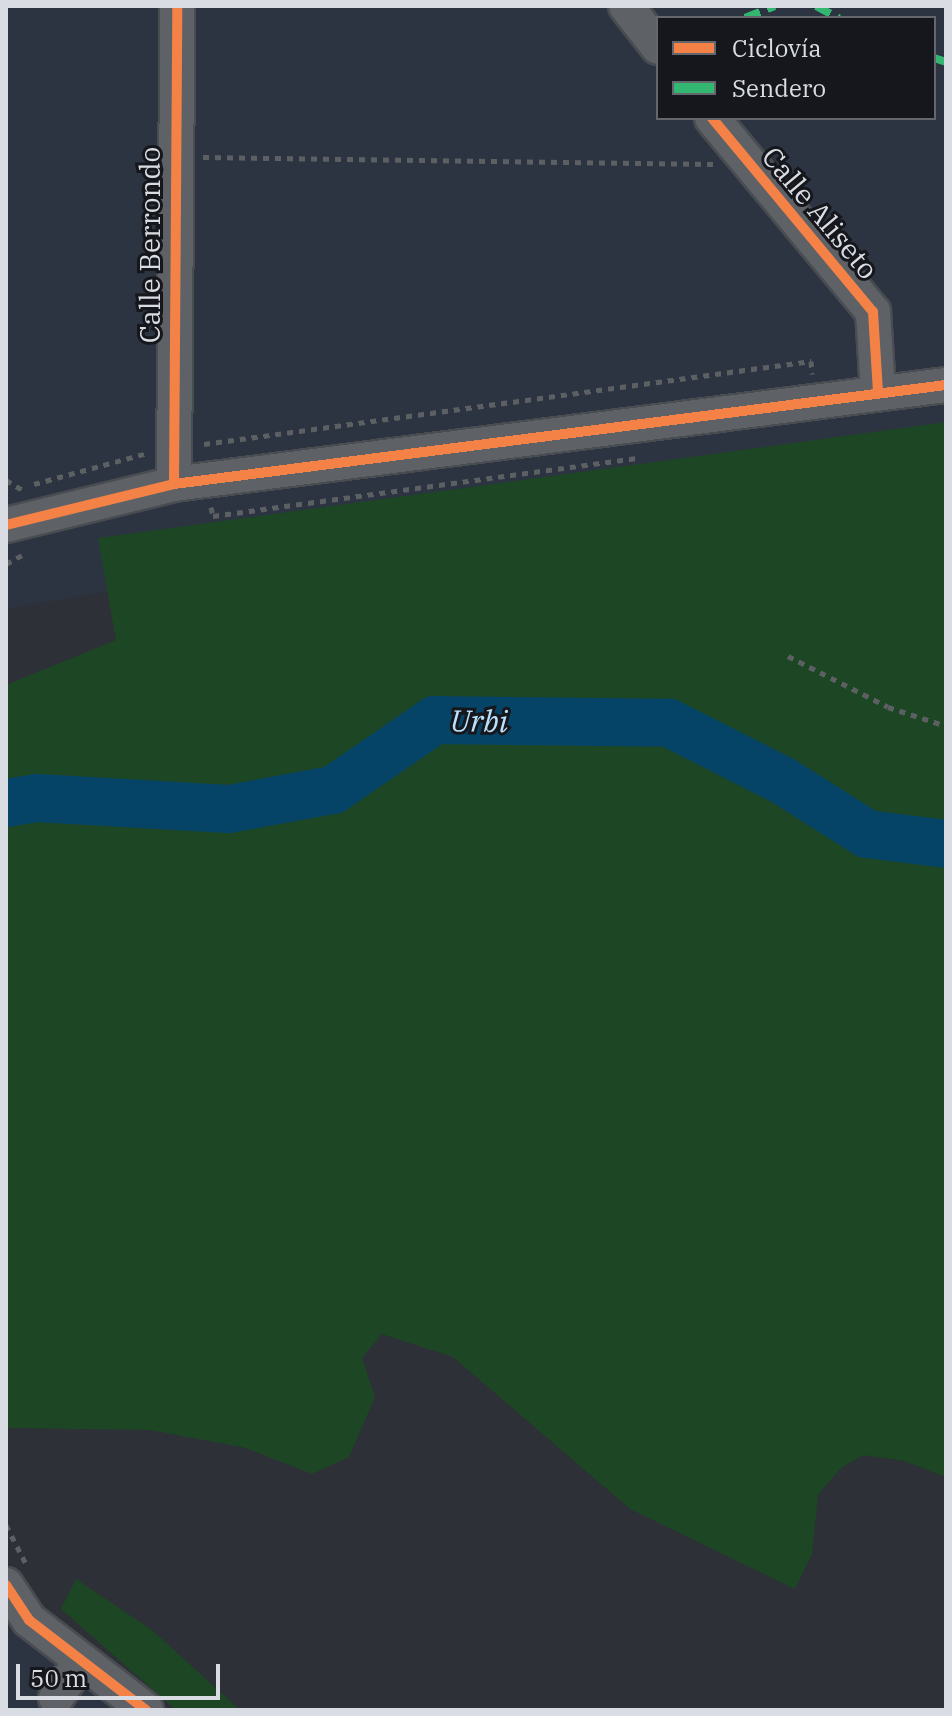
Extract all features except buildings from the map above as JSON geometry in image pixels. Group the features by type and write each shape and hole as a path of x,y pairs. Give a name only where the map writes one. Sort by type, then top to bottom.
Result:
{"street":[{"name":"Calle Berrondo","path":"174,484 177,6"},
{"path":"626,6 656,44"},
{"name":"Calle Aliseto","path":"714,120 873,312 878,392"},
{"path":"6,525 174,484 946,385"},
{"path":"6,1557 51,1622 114,1684"},
{"path":"6,1585 18,1614 146,1710"},
{"path":"56,1698 81,1661"}],"path":[{"path":"174,157 748,165"},
{"path":"25,487 174,448 811,361 814,400"},
{"path":"788,656 888,707 946,726"}],"shaded area":[{"path":"6,6 946,6 946,447 6,609"},
{"path":"6,1627 54,1659 121,1710 6,1710"}],"green space":[{"path":"946,422 946,1477 904,1461 863,1455 841,1468 818,1495 812,1554 795,1589 630,1509 453,1357 382,1334 362,1358 375,1397 349,1457 312,1474 246,1448 150,1430 6,1428 6,685 116,640 98,538"},
{"path":"76,1579 152,1630 240,1710 176,1710 61,1609"}],"waterway":[{"name":"Urbi","path":"6,803 37,798 229,809 333,790 435,720 669,723 782,780 867,834 946,844"}],"marked path":[{"path":"750,16 775,6"},
{"path":"816,6 835,16"},
{"path":"936,59 946,62"}],"cycle path":[{"path":"174,484 177,6"},
{"path":"714,120 873,312 878,392"},
{"path":"6,525 174,484 946,385"},
{"path":"6,1585 29,1620 146,1710"}]}
